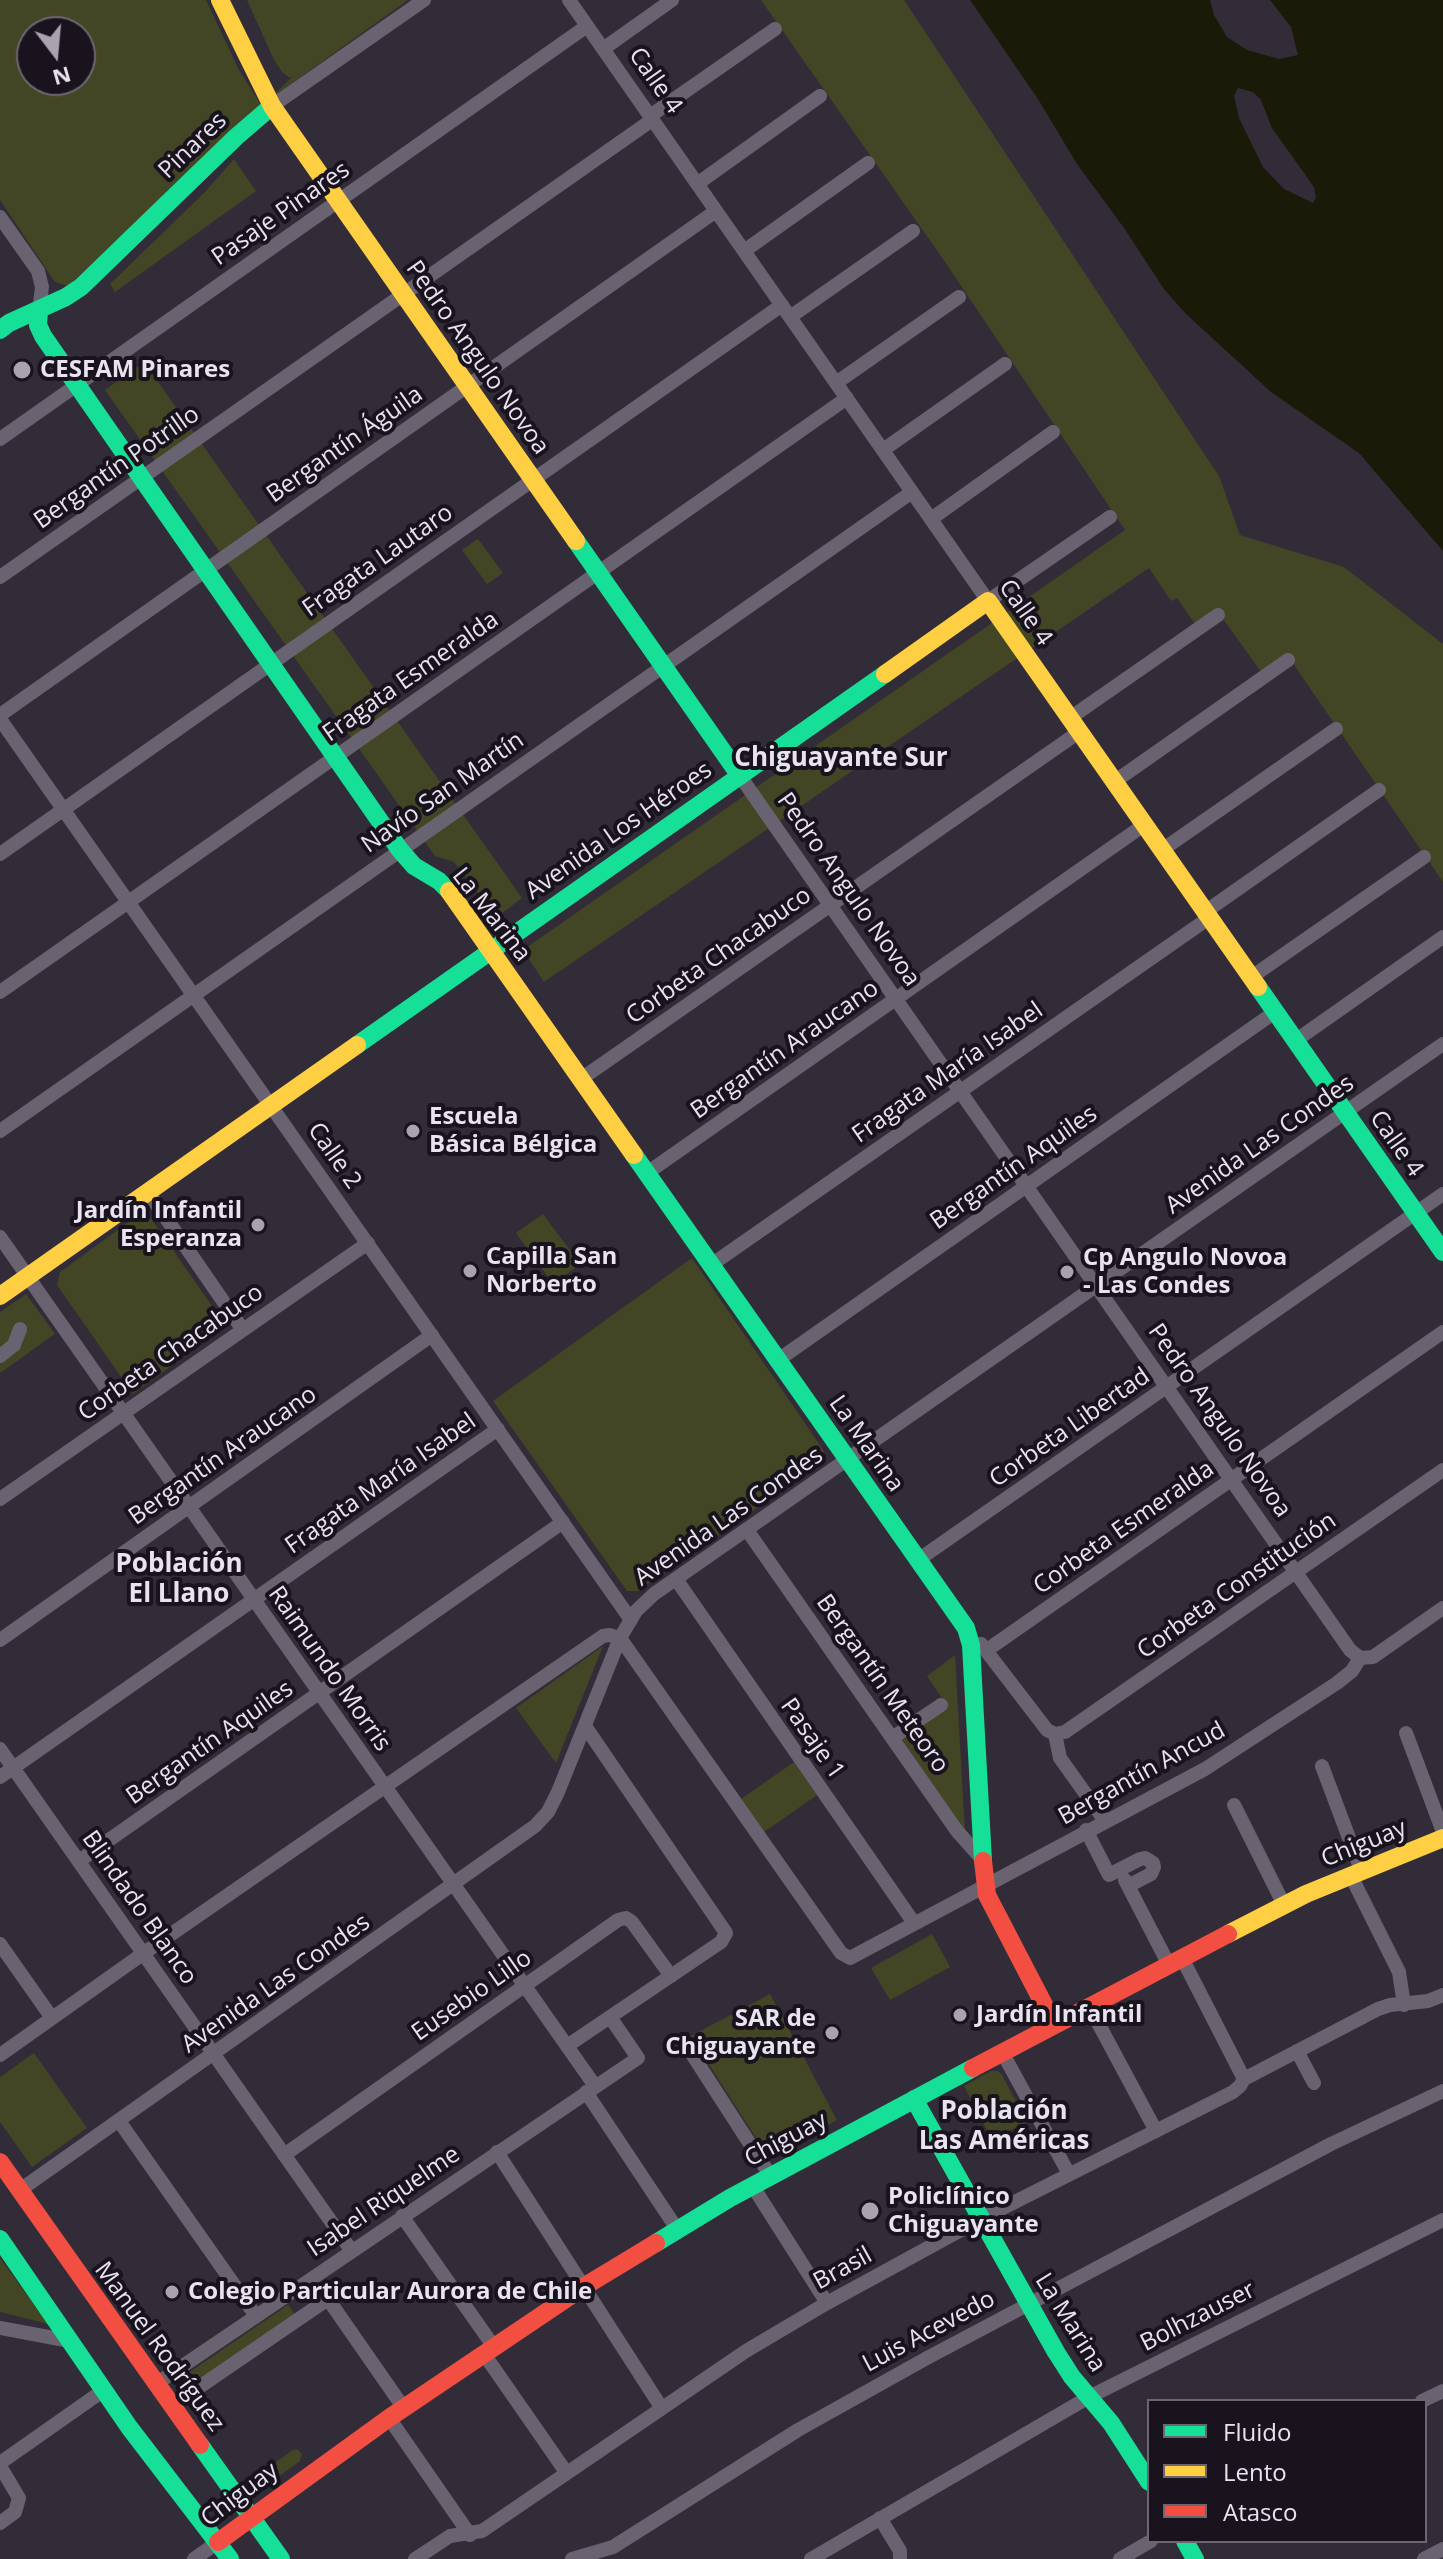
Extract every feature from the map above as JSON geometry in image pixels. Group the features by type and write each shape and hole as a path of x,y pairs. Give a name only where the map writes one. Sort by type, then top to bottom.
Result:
{"street":[{"name":"Pedro Angulo Novoa","path":"220,0 272,106 1295,1572 1350,1650 1360,1658"},
{"name":"Pinares","path":"0,330 72,294 90,280 236,137 272,106 424,0"},
{"name":"Calle 4","path":"569,0 1443,1252"},
{"path":"603,49 672,0"},
{"name":"Pasaje Pinares","path":"0,439 587,26"},
{"name":"Bergantín Potrillo","path":"0,577 775,29"},
{"path":"697,184 820,96"},
{"path":"744,251 868,163"},
{"name":"Bergantín Águila","path":"0,717 716,211"},
{"name":"La Marina","path":"0,217 38,271 42,287 38,325 43,336 400,850 414,866 445,887 966,1628 970,1639 985,1884 992,1905 1054,2024"},
{"name":"Fragata Lautaro","path":"0,854 533,480 786,311 913,231"},
{"path":"836,383 959,297"},
{"path":"883,450 1005,364"},
{"name":"Fragata Esmeralda","path":"0,992 847,398"},
{"path":"931,519 1053,432"},
{"name":"Navío San Martín","path":"0,1131 912,492"},
{"name":"Avenida Los Héroes","path":"0,1296 1110,517"},
{"name":"Corbeta Chacabuco","path":"581,1079 830,906 1218,615"},
{"path":"1114,782 1288,660"},
{"name":"Calle 2","path":"0,717 631,1620"},
{"path":"1162,850 1336,729"},
{"name":"Fragata María Isabel","path":"711,1265 959,1092 1379,790"},
{"name":"Bergantín Araucano","path":"647,1173 1144,825"},
{"path":"1250,978 1424,857"},
{"path":"1295,1041 1443,937"},
{"name":"Bergantín Aquiles","path":"778,1360 1275,1012"},
{"name":"Avenida Las Condes","path":"20,2190 542,1820 558,1792 620,1638 645,1602 1443,1044"},
{"path":"148,1192 243,1330"},
{"name":"Corbeta Libertad","path":"918,1560 1443,1194"},
{"name":"Raimundo Morris","path":"0,1237 567,2046 677,2229"},
{"name":"Corbeta Chacabuco","path":"0,1499 368,1243"},
{"path":"0,1356 14,1345 20,1329"},
{"name":"Corbeta Esmeralda","path":"987,1650 1443,1332"},
{"name":"Bergantín Araucano","path":"0,1640 432,1335"},
{"name":"Fragata María Isabel","path":"0,1777 498,1429"},
{"name":"Corbeta Constitución","path":"1055,1734 1065,1732 1443,1470"},
{"name":"Bergantín Aquiles","path":"79,1861 563,1522"},
{"name":"Bergantín Meteoro","path":"747,1530 957,1831 983,1860"},
{"name":"Pasaje 1","path":"676,1579 914,1923"},
{"name":"Bergantín Ancud","path":"620,1638 841,1953 854,1957 1219,1760 1337,1683 1352,1671 1360,1658 1373,1657 1443,1608"},
{"path":"0,2055 598,1640 609,1635 620,1638"},
{"name":"La Marina","path":"970,1639 987,1650 1047,1730 1055,1734 1060,1758 1105,1821"},
{"path":"892,1738 941,1705"},
{"path":"567,2046 726,1936 725,1930 585,1726"},
{"path":"1406,1733 1443,1835"},
{"name":"Blindado Blanco","path":"0,1749 351,2250"},
{"path":"1322,1766 1355,1872 1399,1972 1404,2005"},
{"path":"1234,1805 1284,1905"},
{"path":"1086,1830 1109,1875 1145,1858 1153,1863 1151,1874 1128,1886"},
{"name":"Chiguay","path":"194,2559 489,2350 585,2286 752,2185 1284,1905 1443,1835"},
{"path":"1120,1870 1244,2079"},
{"name":"Eusebio Lillo","path":"284,2155 622,1918 632,1922 671,1976"},
{"path":"0,1944 52,2018"},
{"name":"Brasil","path":"415,2559 446,2538 482,2531 759,2342 827,2303 981,2219 1237,2090 1244,2079 1383,2007 1428,2001 1443,1995"},
{"path":"1089,2006 1156,2131"},
{"name":"Isabel Riquelme","path":"156,2384 638,2058 610,2017"},
{"path":"690,2051 770,2175"},
{"path":"1297,2051 1314,2083"},
{"path":"1002,2052 1069,2174"},
{"name":"Luis Acevedo","path":"572,2559 613,2547 843,2403 1331,2144 1443,2091"},
{"name":"La Marina","path":"914,2099 1064,2365 1119,2434 1147,2479"},
{"path":"119,2121 256,2316"},
{"path":"497,2152 661,2407"},
{"name":"Manuel Rodríguez","path":"0,2162 281,2559"},
{"path":"752,2185 827,2303"},
{"path":"402,2216 566,2472"},
{"name":"Bolhzauser","path":"811,2559 1089,2397 1443,2220"},
{"path":"0,2239 129,2427 230,2559"},
{"path":"195,2390 328,2299 470,2535"},
{"path":"0,2328 71,2341"},
{"path":"0,2523 15,2512 19,2498 0,2464 104,2390"},
{"path":"880,2518 900,2551 900,2559"},
{"path":"1120,2559 1148,2543"},
{"path":"1424,2559 1443,2549"}],"green space":[{"path":"0,0 206,0 239,70 261,105 68,286 55,282 0,200"},
{"path":"247,0 408,0 270,99 293,76 290,78 282,72 274,60"},
{"path":"761,0 904,0 1219,476 1240,535 1344,567 1443,644 1443,882 1288,656 1262,673 1216,609 1195,624 1177,598 1171,601 1149,568 544,982 523,950 1125,530 943,259"},
{"path":"234,159 256,191 115,292 110,284 205,192"},
{"path":"144,362 522,898 497,917 454,862 435,856 105,390"},
{"path":"478,539 503,573 487,584 462,550"},
{"path":"145,1210 226,1326 133,1394 57,1285 60,1272"},
{"path":"543,1214 580,1264 553,1284 516,1233"},
{"path":"692,1258 824,1451 822,1462 638,1591 627,1591 493,1401"},
{"path":"26,1294 55,1334 0,1373 0,1312"},
{"path":"603,1646 556,1763 516,1708"},
{"path":"955,1655 965,1833 901,1738 947,1706 927,1676"},
{"path":"794,1762 817,1795 764,1832 741,1799"},
{"path":"932,1934 950,1967 890,2000 871,1968"},
{"path":"770,1994 837,2120 768,2157 691,2036"},
{"path":"34,2053 87,2128 32,2167 0,2122 0,2077"},
{"path":"991,2071 1002,2075 1027,2122 992,2140 964,2086"},
{"path":"0,2258 48,2324 0,2312"},
{"path":"288,2305 296,2316 189,2389 181,2378"},
{"path":"297,2449 302,2454 300,2461 264,2487 257,2487 255,2477"}],"shaded area":[{"path":"970,0 1210,0 1214,15 1227,37 1247,50 1279,59 1298,55 1291,27 1270,0 1443,0 1443,551 1359,453 1271,392 1185,313 1164,289 1077,164 1038,99","holes":["1238,88 1253,92 1261,100 1272,128 1314,187 1316,198 1313,203 1284,189 1263,167 1239,118 1234,96"]}],"traffic: fast":[{"path":"0,330 81,287 272,106"},
{"path":"39,311 38,325 43,336 400,850 414,866 449,891"},
{"path":"576,541 740,776"},
{"path":"357,1045 885,674"},
{"path":"1258,987 1443,1252"},
{"path":"634,1155 966,1628 971,1645 983,1861"},
{"path":"656,2243 730,2198 973,2068"},
{"path":"914,2099 1056,2352 1072,2377 1111,2423 1147,2479"},
{"path":"0,2239 129,2427 230,2559"},
{"path":"200,2445 281,2559"},
{"path":"1186,2543 1195,2559"}],"traffic: slow":[{"path":"220,0 272,106 576,541"},
{"path":"885,674 988,601 1258,987"},
{"path":"449,891 634,1155"},
{"path":"0,1296 357,1045"},
{"path":"1228,1934 1306,1894 1443,1838"}],"traffic: jam":[{"path":"983,1861 987,1895 1054,2024"},
{"path":"973,2068 1228,1934"},
{"path":"0,2162 200,2445"},
{"path":"218,2542 389,2418 585,2286 656,2243"}],"place":[{"name":"CESFAM Pinares","path":"22,370"},
{"name":"Escuela Básica Bélgica","path":"413,1131"},
{"name":"Jardín Infantil Esperanza","path":"258,1225"},
{"name":"Capilla San Norberto","path":"470,1271"},
{"name":"Cp Angulo Novoa - Las Condes","path":"1067,1272"},
{"name":"Jardín Infantil","path":"960,2015"},
{"name":"SAR de Chiguayante","path":"832,2033"},
{"name":"Policlínico Chiguayante","path":"870,2211"},
{"name":"Colegio Particular Aurora de Chile","path":"172,2292"}],"district":[{"name":"Chiguayante Sur","path":"841,759"},
{"name":"Población El Llano","path":"179,1580"},
{"name":"Población Las Américas","path":"1004,2127"}]}
